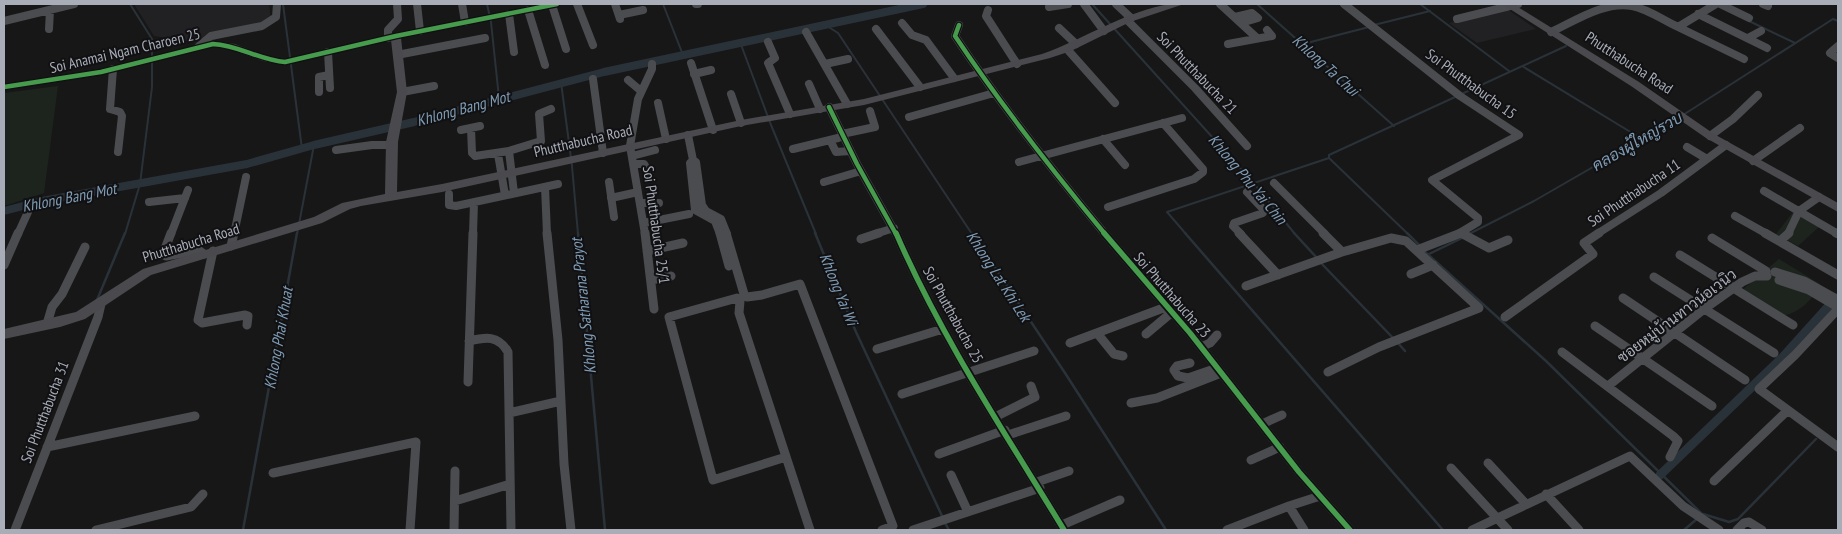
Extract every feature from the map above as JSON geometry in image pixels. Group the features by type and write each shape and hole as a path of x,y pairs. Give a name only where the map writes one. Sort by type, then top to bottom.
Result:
{"main road":[{"name":"Soi Anamai Ngam Charoen 25","path":"4,87 113,69 198,47 221,44 232,46 267,59 285,62 388,37 555,4"},
{"name":"Phutthabucha Road","path":"4,334 79,315 101,304 123,286 147,272 318,220 354,204 442,188 603,153 632,155 666,139 741,123 847,104 867,106 890,95 1017,64 1072,46 1129,19 1179,4"},
{"name":"Phutthabucha Road","path":"1512,5 1710,136 1838,208"},
{"path":"388,37 397,55 402,92 401,106 392,144 391,196"}],"street":[{"path":"4,21 74,4"},
{"path":"198,47 211,36 229,34 262,26 272,21 276,17 277,4"},
{"path":"388,37 388,30 398,19 397,4"},
{"path":"417,4 420,31"},
{"path":"462,4 465,22"},
{"path":"555,4 566,49"},
{"path":"577,4 592,44"},
{"path":"615,4 619,18 643,10"},
{"path":"1049,7 1068,4"},
{"path":"1084,4 1109,28"},
{"name":"Soi Phutthabucha 21","path":"1116,4 1195,88 1246,146"},
{"path":"1220,4 1257,38"},
{"name":"Soi Phutthabucha 15","path":"1344,4 1457,94 1519,135 1432,180 1478,218 1478,222 1461,233 1417,250"},
{"path":"1551,32 1613,5 1626,4 1640,8 1744,59"},
{"path":"1640,8 1647,4"},
{"path":"1678,27 1716,4"},
{"path":"1720,4 1749,18"},
{"path":"1457,19 1512,5"},
{"path":"530,8 545,65"},
{"path":"49,29 50,10"},
{"path":"988,10 986,16 1017,64"},
{"path":"1235,17 1252,13 1258,18 1257,20 1241,24"},
{"path":"509,14 514,52"},
{"path":"1698,14 1766,48"},
{"path":"902,23 912,35 926,40 954,78"},
{"name":"Soi Phutthabucha 23","path":"960,25 955,36 994,93 1041,156 1350,530"},
{"path":"1059,28 1115,103"},
{"path":"876,30 920,87"},
{"path":"1228,44 1272,36 1267,30"},
{"path":"1748,38 1761,31"},
{"path":"806,32 847,104"},
{"path":"221,44 229,34"},
{"path":"397,55 485,38"},
{"path":"768,42 775,58 768,63 790,114"},
{"path":"1838,46 1830,53 1838,58"},
{"path":"328,52 330,88"},
{"path":"825,64 848,59"},
{"path":"691,63 713,130"},
{"name":"Soi Phutthabucha 25/1","path":"652,64 652,69 641,91 633,120 632,155 644,223 654,309"},
{"path":"936,66 944,65"},
{"path":"113,69 110,109 120,112 122,116 118,152"},
{"path":"694,74 711,70"},
{"path":"319,92 319,77 329,75"},
{"path":"592,79 600,121 603,153"},
{"path":"628,80 641,91"},
{"name":"Soi Phutthabucha 25","path":"809,84 824,108 837,137 850,151 894,228 914,275 943,329 1007,432 1063,528"},
{"path":"402,92 434,86"},
{"path":"910,117 994,93"},
{"path":"731,94 741,123"},
{"path":"1710,136 1733,119 1758,95"},
{"path":"658,102 666,139"},
{"path":"793,149 875,127 867,106"},
{"path":"471,128 473,155 479,157 509,152 541,140 539,114 551,109"},
{"path":"1018,162 1182,118"},
{"path":"1108,208 1194,179 1203,172 1203,169 1163,123"},
{"path":"461,130 480,126"},
{"path":"1753,161 1800,128"},
{"path":"688,135 693,160 690,163 696,210 700,216 714,220 717,224 742,297 739,313 810,530"},
{"path":"837,137 836,152 850,151"},
{"path":"1103,139 1125,166"},
{"path":"336,150 392,144"},
{"name":"Soi Phutthabucha 11","path":"1505,317 1593,254 1584,243 1661,193 1726,145"},
{"path":"1686,147 1707,159"},
{"path":"632,155 655,150"},
{"path":"506,174 509,152"},
{"path":"498,154 506,174 509,194"},
{"path":"632,155 644,164 649,173"},
{"path":"824,182 861,171"},
{"path":"230,246 246,177"},
{"path":"608,182 614,217"},
{"path":"1274,183 1342,252"},
{"path":"449,194 449,205 451,206 558,184"},
{"path":"545,187 548,244 558,340 564,464 571,530"},
{"path":"1764,191 1838,234"},
{"path":"611,198 638,192"},
{"path":"1247,192 1263,209 1263,213 1234,223 1233,226 1278,275"},
{"path":"150,202 186,194 163,254 166,256 198,250 209,252 198,320 202,323 245,315 248,316 247,325"},
{"path":"1780,242 1788,235 1799,211 1820,197"},
{"path":"468,382 474,202"},
{"path":"640,203 659,203"},
{"path":"4,265 28,212"},
{"path":"644,223 689,214"},
{"path":"1736,216 1838,275"},
{"path":"861,239 894,228"},
{"path":"1461,233 1489,248 1508,240"},
{"path":"1246,286 1342,252 1391,238 1406,241 1479,308 1379,347 1328,372"},
{"path":"1712,238 1772,275 1802,287 1838,308 1834,321 1759,389 1838,447"},
{"path":"647,250 683,243"},
{"path":"47,324 52,307 62,294 85,247"},
{"path":"1680,255 1793,325"},
{"path":"1411,274 1433,265"},
{"path":"1772,275 1804,281 1838,300"},
{"name":"ซอยหมู่บ้านทาวน์อเวนิว","path":"1608,386 1704,309 1742,282 1755,276 1772,275"},
{"path":"651,280 672,276"},
{"path":"1654,277 1774,353"},
{"path":"786,457 713,480 669,317 742,297 762,295 800,284 893,526 882,530"},
{"path":"1623,298 1745,380"},
{"name":"Soi Phutthabucha 31","path":"15,530 98,317 101,304"},
{"path":"1070,343 1168,310"},
{"path":"1146,334 1168,310"},
{"path":"1594,326 1712,406"},
{"path":"877,349 943,329"},
{"path":"1098,333 1114,354 1123,356"},
{"path":"1201,348 1210,343 1217,335"},
{"path":"469,341 492,337 504,343 508,352 511,530"},
{"path":"902,394 1034,351"},
{"path":"1562,352 1678,441 1670,457"},
{"path":"1190,363 1177,366 1174,370 1178,376 1188,378 1219,371"},
{"path":"1131,403 1158,398 1219,371"},
{"path":"996,416 1035,398 1031,386"},
{"path":"509,414 561,401"},
{"path":"1714,481 1788,411"},
{"path":"1262,424 1282,415"},
{"path":"47,447 195,416"},
{"path":"939,454 1007,432 1066,416"},
{"path":"273,473 416,442 410,530"},
{"path":"1251,460 1280,447"},
{"path":"1472,530 1630,456 1683,506 1717,529"},
{"path":"1488,463 1526,504"},
{"path":"1451,468 1508,530"},
{"path":"454,530 456,471"},
{"path":"913,530 968,512 1069,471"},
{"path":"952,475 968,512"},
{"path":"455,501 510,484"},
{"path":"96,530 191,507 203,494"},
{"path":"1546,494 1580,530"},
{"path":"1227,530 1320,496"},
{"path":"1063,528 1120,500"},
{"path":"1289,506 1304,530"},
{"path":"1737,530 1744,523 1749,522 1762,530"}],"shaded area":[{"path":"134,4 269,4 271,19 204,44 154,36"},
{"path":"1507,9 1536,29 1477,43 1449,23"},
{"path":"58,86 44,193 4,206 4,93"},
{"path":"1793,212 1820,226 1798,246 1776,234"},
{"path":"1779,259 1820,284 1814,295 1805,305 1794,312 1782,316 1741,291"}],"waterway":[{"path":"125,234 140,184 152,87 152,39 130,4"},
{"path":"283,4 302,149"},
{"path":"487,4 491,22 499,98"},
{"path":"663,4 683,55"},
{"name":"Khlong Bang Mot","path":"4,211 42,201 247,164 314,145 414,122 604,72 923,4"},
{"name":"Khlong Phu Yai Chin","path":"1092,4 1254,183"},
{"name":"Khlong Ta Chui","path":"1257,4 1393,125"},
{"path":"1420,4 1429,11"},
{"path":"1374,25 1429,11"},
{"path":"1429,11 1509,71"},
{"name":"คลองผู้ใหญ่รวบ","path":"1683,115 1833,19 1838,21"},
{"path":"1749,21 1795,43"},
{"name":"Khlong Lat Khi Lek","path":"827,26 838,33 972,234"},
{"path":"1303,44 1369,27"},
{"name":"Khlong Yai Wi","path":"740,42 771,125 816,234"},
{"path":"1522,66 1566,46"},
{"path":"1393,125 1522,66"},
{"path":"1522,66 1642,139"},
{"name":"Khlong Satharana Prayot","path":"561,82 572,166 578,234"},
{"name":"คลองผู้ใหญ่รวบ","path":"1642,139 1678,118"},
{"path":"1329,158 1329,155 1393,125"},
{"name":"คลองผู้ใหญ่รวบ","path":"1471,233 1469,234 1534,201 1642,139"},
{"name":"Khlong Phai Khuat","path":"299,224 314,145"},
{"path":"1254,183 1329,158"},
{"path":"1329,158 1408,234"},
{"path":"1186,234 1167,212 1254,183"},
{"name":"Khlong Phu Yai Chin","path":"1254,183 1295,234"},
{"name":"Khlong Phai Khuat","path":"297,234 298,229"},
{"path":"97,300 125,233"},
{"name":"Khlong Phai Khuat","path":"243,530 297,233"},
{"name":"Khlong Satharana Prayot","path":"578,233 605,530"},
{"name":"Khlong Yai Wi","path":"815,233 856,332 943,518"},
{"name":"Khlong Lat Khi Lek","path":"972,233 1166,530"},
{"path":"1185,233 1443,530"},
{"name":"Khlong Phu Yai Chin","path":"1294,233 1317,258"},
{"path":"1408,234 1420,246"},
{"name":"คลองผู้ใหญ่รวบ","path":"1429,254 1462,238"},
{"path":"1423,250 1546,361 1701,513"},
{"name":"Khlong Phu Yai Chin","path":"1320,262 1394,339"},
{"path":"1660,475 1782,358 1836,298"},
{"name":"Khlong Phu Yai Chin","path":"1398,343 1405,351"},
{"path":"1703,514 1729,522 1738,519 1816,439"},
{"path":"1684,530 1698,518"},
{"name":"Khlong Yai Wi","path":"945,523 949,530"}],"cycle path":[{"path":"4,87 101,72 213,44 231,46 266,59 285,62 396,36 557,4"},
{"path":"959,25 955,36 1041,156 1121,254 1190,333 1299,472 1350,530"},
{"path":"829,107 857,164 892,224 914,275 937,319 1064,530"}]}
